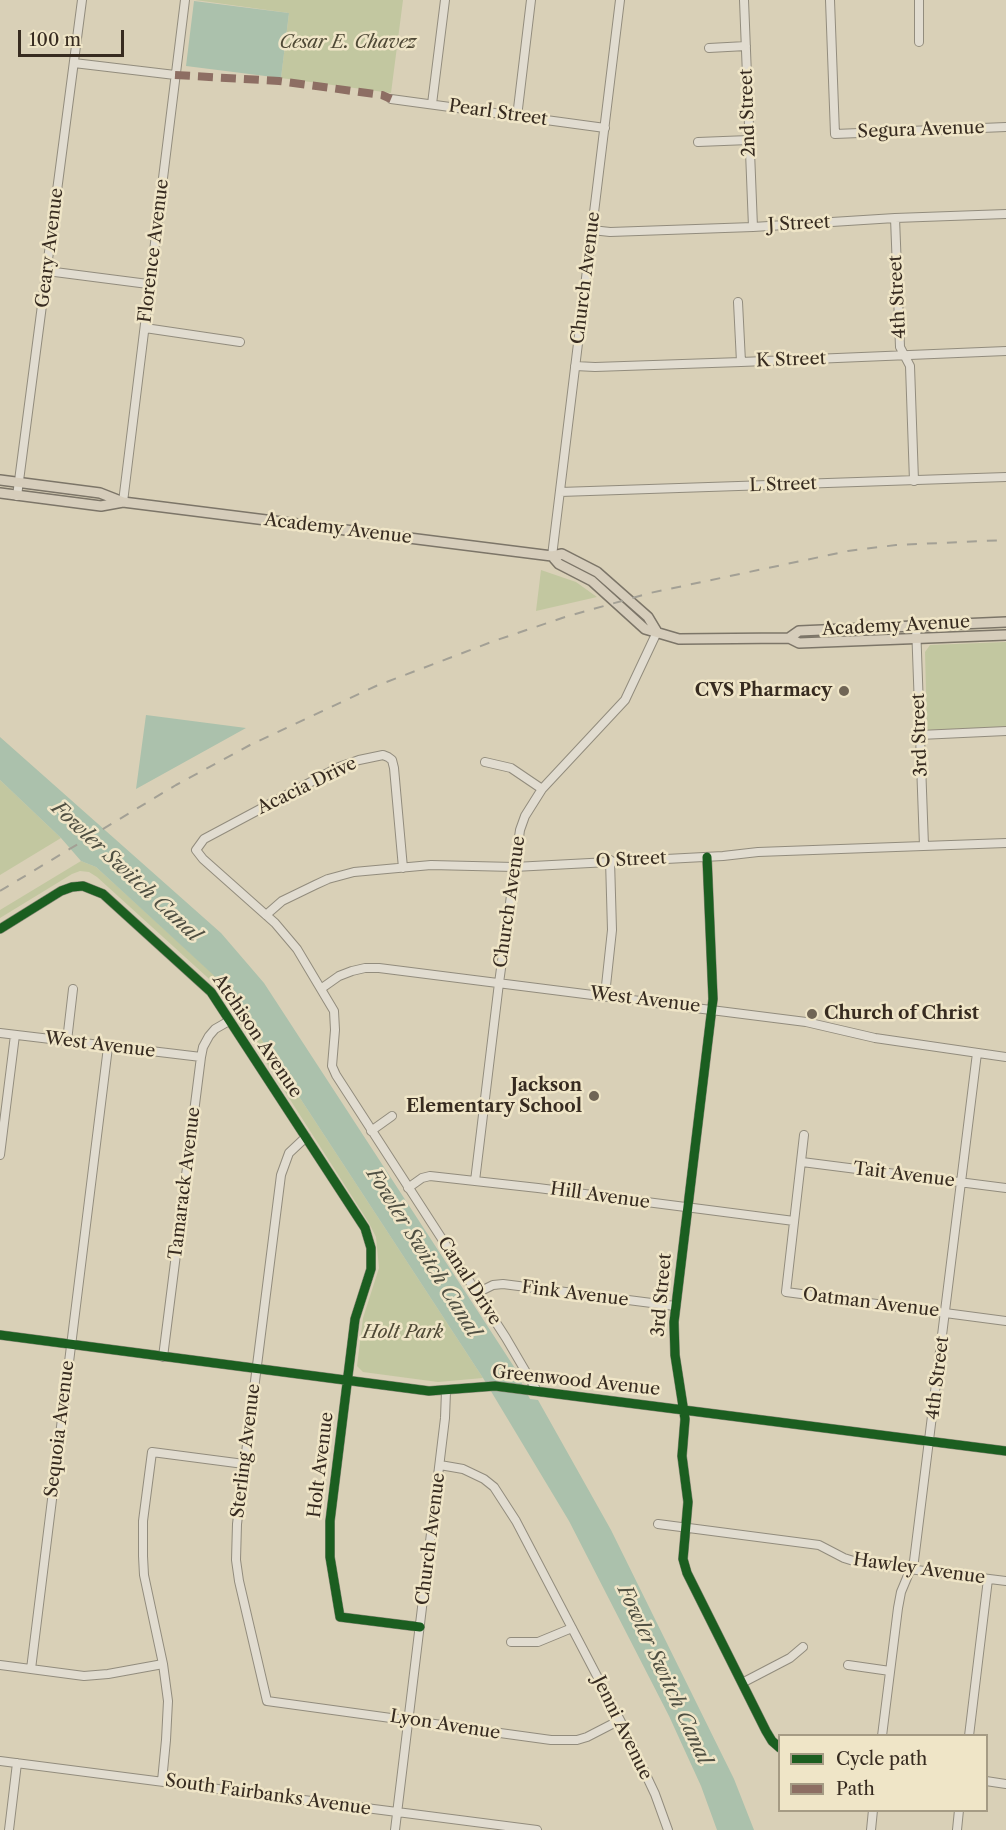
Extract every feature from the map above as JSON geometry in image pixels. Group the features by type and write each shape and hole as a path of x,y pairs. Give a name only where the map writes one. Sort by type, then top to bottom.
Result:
{"main road":[{"name":"Academy Avenue","path":"0,480 100,493 123,502 552,556 556,554 567,556 597,572 648,617 657,632 669,638 688,640 789,638 799,643 1006,635"},
{"name":"Academy Avenue","path":"0,493 101,506 123,502"},
{"name":"Academy Avenue","path":"789,638 799,631 1006,621"}],"street":[{"name":"Geary Avenue","path":"17,496 82,0"},
{"name":"Florence Avenue","path":"123,502 145,328 148,284 185,0"},
{"path":"432,104 445,0"},
{"path":"517,117 531,0"},
{"name":"Church Avenue","path":"552,556 620,0"},
{"name":"2nd Street","path":"744,0 753,227"},
{"name":"Segura Avenue","path":"830,0 835,134 1006,127"},
{"path":"919,0 919,42"},
{"path":"709,48 746,46"},
{"path":"74,63 175,75"},
{"name":"Pearl Street","path":"391,99 605,128"},
{"path":"698,142 749,140"},
{"name":"J Street","path":"592,230 610,232 753,227 1006,214"},
{"name":"4th Street","path":"894,218 900,347 910,366 914,481"},
{"path":"47,271 148,284"},
{"path":"738,302 741,362"},
{"path":"145,328 240,342"},
{"name":"K Street","path":"575,366 1006,351"},
{"name":"L Street","path":"560,492 1006,477"},
{"name":"3rd Street","path":"916,625 924,846"},
{"name":"Church Avenue","path":"475,1180 516,848 525,816 543,789 625,700 657,632"},
{"path":"920,735 1006,731"},
{"name":"Acacia Drive","path":"196,850 204,839 339,767 358,760 388,756 394,768 403,868"},
{"path":"485,762 511,768 543,789"},
{"name":"O Street","path":"266,915 282,902 328,879 354,872 455,865 514,867 707,857 758,852 1006,843"},
{"name":"Canal Drive","path":"196,850 292,940 330,1002 336,1019 332,1066 336,1075 477,1293 537,1391"},
{"name":"3rd Street","path":"707,857 712,1008 675,1306 674,1341 684,1410 682,1456 688,1502 683,1559 687,1573 742,1683 772,1741 778,1746"},
{"path":"605,995 612,930 610,861"},
{"name":"Atchison Avenue","path":"0,929 61,891 72,887 83,886 104,894 211,992 365,1228 369,1238"},
{"name":"West Avenue","path":"322,988 339,976 365,968 712,1008 806,1022 875,1038 1006,1057"},
{"path":"67,1041 73,989"},
{"name":"Tamarack Avenue","path":"163,1357 201,1057 208,1036 229,1021"},
{"name":"West Avenue","path":"0,1033 201,1057"},
{"path":"0,1155 15,1035"},
{"name":"Sequoia Avenue","path":"31,1669 108,1047"},
{"name":"4th Street","path":"882,1734 901,1592 912,1569 930,1442 977,1053"},
{"path":"371,1131 392,1116"},
{"name":"Oatman Avenue","path":"804,1135 786,1292 1006,1320"},
{"name":"Sterling Avenue","path":"267,1701 239,1581 236,1560 237,1516 280,1175 289,1153 306,1137"},
{"name":"Tait Avenue","path":"802,1162 1006,1188"},
{"name":"Hill Avenue","path":"408,1188 426,1176 475,1180 794,1221"},
{"name":"Holt Avenue","path":"369,1238 371,1269 355,1319 329,1538 331,1567 340,1617 420,1627"},
{"name":"Fink Avenue","path":"477,1293 493,1285 503,1284 675,1306"},
{"name":"Greenwood Avenue","path":"0,1335 429,1391 495,1386 1006,1451"},
{"name":"Church Avenue","path":"395,1830 440,1465 446,1391"},
{"path":"162,1781 168,1711 163,1664 142,1556 143,1521 152,1452 244,1464"},
{"name":"Jenni Avenue","path":"440,1465 474,1473 494,1487 528,1542 620,1720 655,1794 668,1830"},
{"name":"Hawley Avenue","path":"658,1524 810,1543 826,1548 853,1562 1006,1581"},
{"path":"969,1734 988,1579"},
{"path":"511,1642 538,1642 572,1628"},
{"path":"742,1683 790,1658 802,1647"},
{"path":"0,1665 70,1674 98,1675 163,1664"},
{"path":"848,1665 890,1671"},
{"name":"Lyon Avenue","path":"267,1701 565,1741 587,1737 620,1720"},
{"name":"South Fairbanks Avenue","path":"0,1761 537,1830"},
{"path":"9,1830 17,1764"},
{"path":"988,1781 1006,1784"},
{"path":"871,1830 873,1812"},
{"path":"957,1830 959,1812"}],"green space":[{"name":"Cesar E. Chavez","path":"195,0 403,0 391,93 281,78 289,13"},
{"path":"541,570 576,582 597,597 536,611"},
{"path":"1006,642 1006,727 927,730 925,652 930,645"},
{"path":"0,780 61,838 0,875"},
{"name":"Holt Park","path":"81,861 96,867 222,982 483,1378 438,1382 363,1372 357,1366 363,1318 379,1268 376,1237 218,987 89,872 80,871 72,874 0,918 0,910"}],"water":[{"path":"194,1 289,13 281,78 186,66"},
{"path":"146,715 246,728 136,789"},
{"name":"Fowler Switch Canal","path":"0,737 221,933 264,983 520,1376 530,1399 538,1400 611,1530 734,1779 754,1830 717,1830 701,1786 669,1716 569,1521 483,1378 245,1014 221,982 96,867 81,861 61,838 0,780"}],"railway":[{"path":"0,891 176,785 250,745 376,686 494,641 565,617 650,593 848,551 896,545 1006,540"}],"marked path":[{"path":"175,75 279,81 382,95 391,99"}],"cycle path":[{"path":"707,857 713,999 674,1322 675,1355 685,1419 682,1456 688,1502 683,1559 687,1573 766,1731 778,1746"},
{"path":"0,929 61,891 72,887 83,886 103,894 211,992 365,1228 371,1248 371,1269 355,1319 330,1521 330,1557 340,1617 420,1627"},
{"path":"0,1335 429,1391 495,1386 1006,1451"}],"place":[{"name":"CVS Pharmacy","path":"844,691"},
{"name":"Church of Christ","path":"812,1014"},
{"name":"Jackson Elementary School","path":"594,1096"}]}
